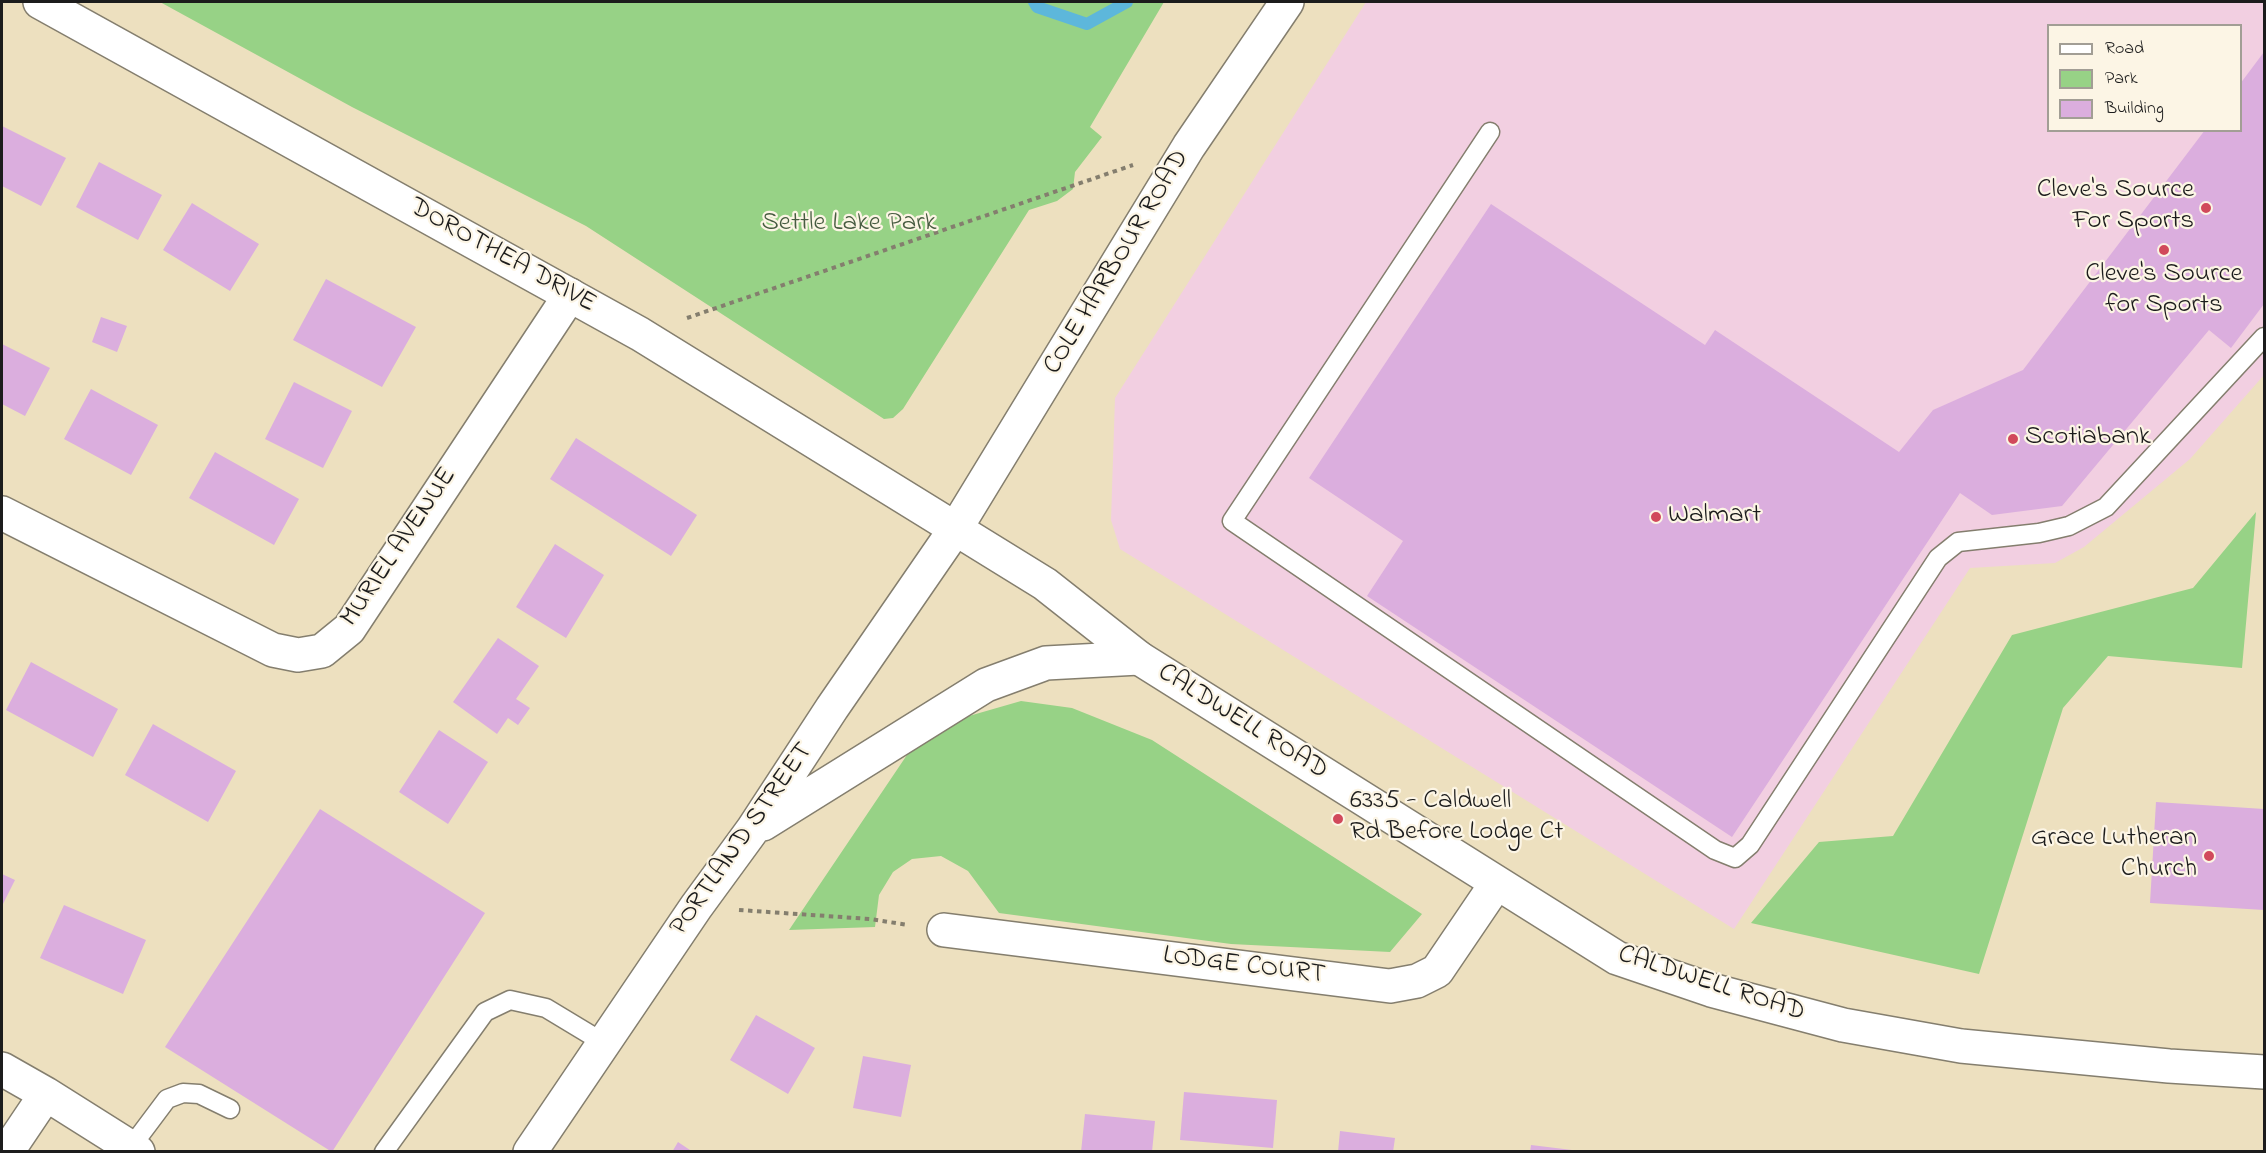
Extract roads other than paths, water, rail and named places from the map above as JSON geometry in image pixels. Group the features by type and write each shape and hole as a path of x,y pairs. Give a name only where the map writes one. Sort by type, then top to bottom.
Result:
{"street":[{"name":"DOROTHEA DRIVE","path":"40,2 640,334 956,528"},
{"name":"COLE HARBOUR ROAD","path":"956,528 1189,146 1287,2"},
{"name":"MURIEL AVENUE","path":"2,513 273,650 298,656 322,651 349,628 570,294"},
{"name":"CALDWELL ROAD","path":"956,528 1045,584 1139,658 1617,958 1711,990 1843,1025 1961,1046 2169,1066 2265,1072"},
{"name":"PORTLAND STREET","path":"530,1152 696,907 753,829 832,708 956,528"},
{"path":"753,829 927,720 987,686 1046,663 1139,658"},
{"name":"LODGE COURT","path":"944,930 1390,986 1417,981 1437,971 1496,884"},
{"path":"2,1069 134,1149"},
{"path":"7,1152 46,1094"}],"lane":[{"path":"1490,132 1232,521 1715,850 1735,858 1750,845 1938,558 1958,542 2049,531 2069,526 2106,507 2265,338"},
{"path":"384,1152 484,1012 510,1000 546,1008 603,1043"},
{"path":"134,1149 167,1099 183,1093 199,1094 230,1109"}],"waterway":[{"path":"1034,2 1037,7 1087,24 1127,2"}],"place":[{"name":"Cleve's Source For Sports","path":"2206,208"},
{"name":"Cleve's Source for Sports","path":"2164,250"},
{"name":"Scotiabank","path":"2013,439"},
{"name":"Walmart","path":"1656,517"},
{"name":"6335 - Caldwell Rd Before Lodge Ct","path":"1338,819"},
{"name":"Grace Lutheran Church","path":"2209,856"}],"park label":[{"name":"Settle Lake Park","path":"849,225"}]}
